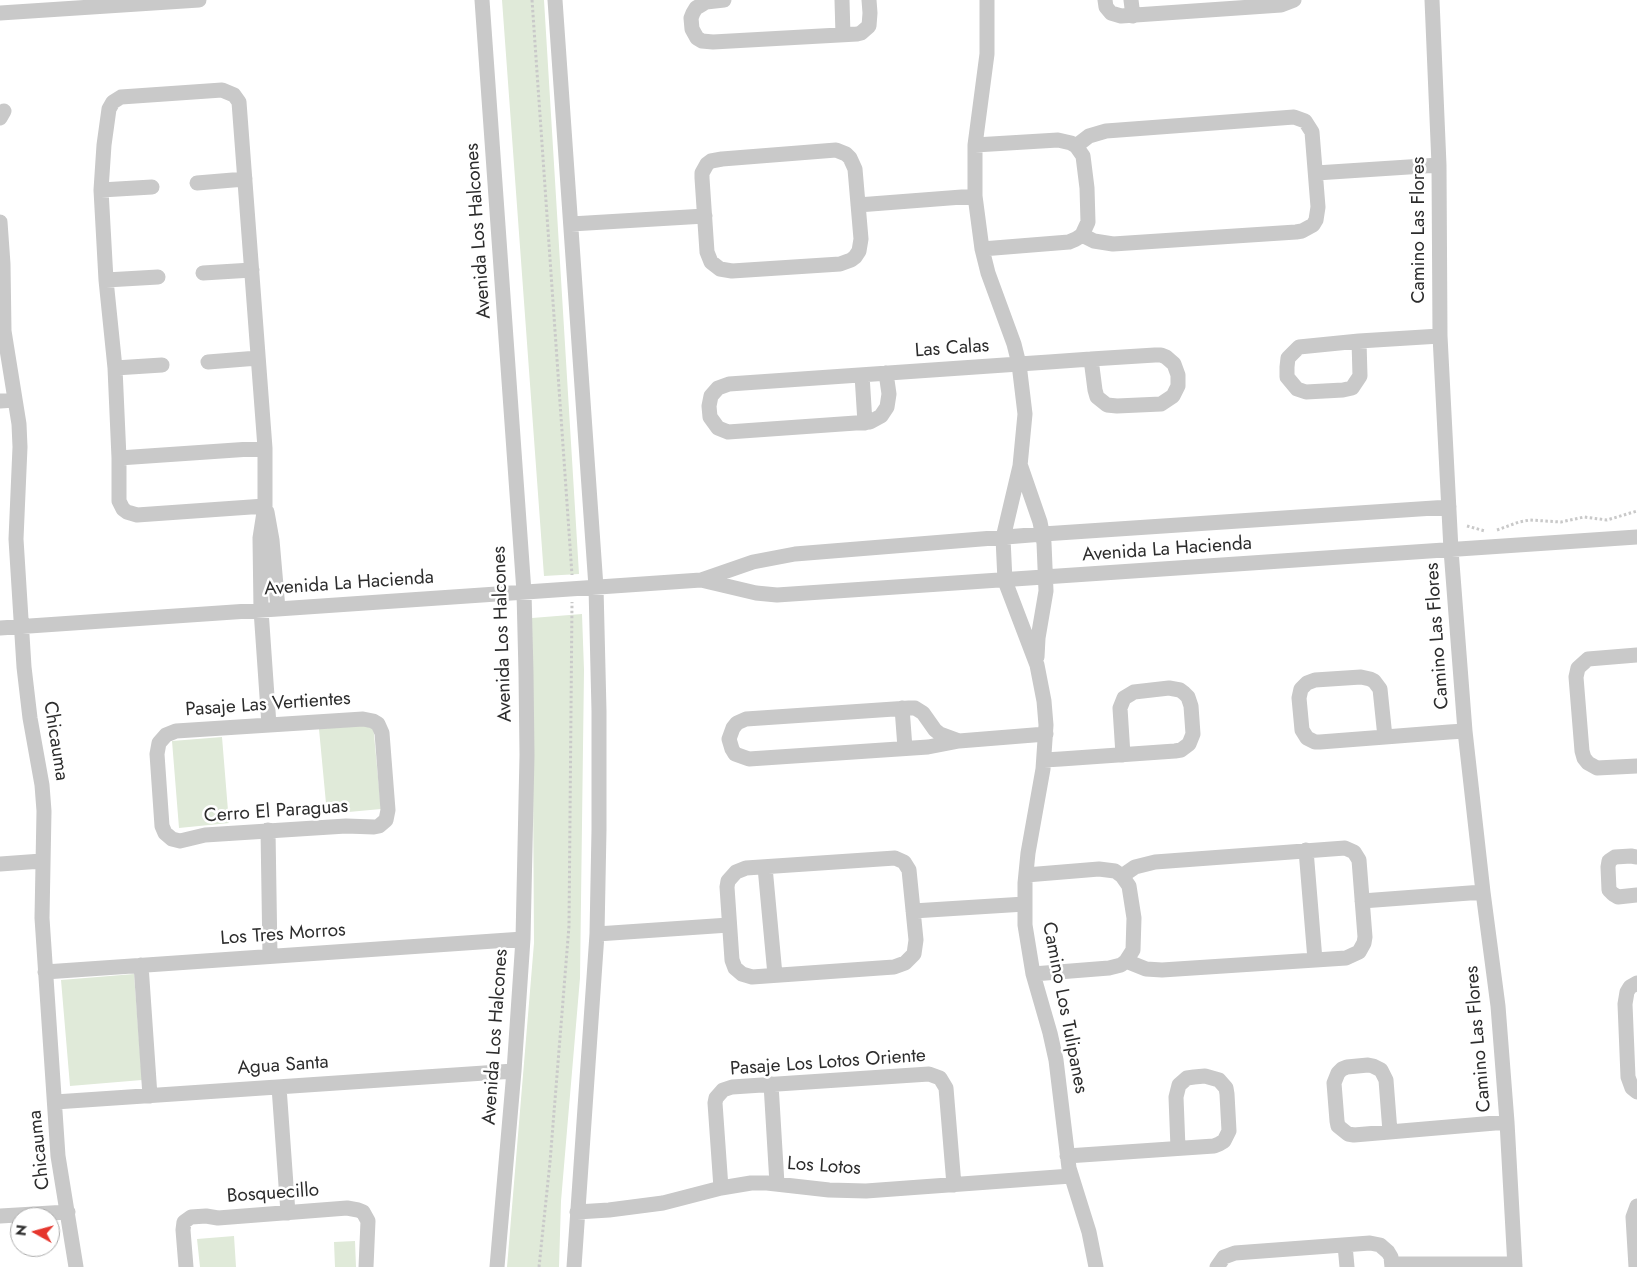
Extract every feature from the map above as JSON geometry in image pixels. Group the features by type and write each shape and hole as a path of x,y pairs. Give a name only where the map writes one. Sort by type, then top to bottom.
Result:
{"street":[{"path":"0,13 27,6 199,0"},
{"name":"Avenida Los Halcones","path":"482,0 524,592 527,755 523,939 497,1267"},
{"path":"555,0 596,587 599,768 597,934 574,1267"},
{"path":"724,0 700,4 693,13 691,24 697,38 708,42 861,33 868,26 870,0"},
{"path":"842,0 843,35"},
{"name":"Camino Los Tulipanes","path":"987,0 987,54 975,146 975,196 982,249 988,273 1014,344 1019,364 1025,414 1020,466 1002,538 1006,581 1037,665 1044,701 1046,734 1044,760 1032,823 1026,875 1027,944 1056,1060 1071,1176 1088,1232 1096,1267"},
{"path":"1105,0 1106,7 1111,13 1120,16 1281,6 1294,0"},
{"path":"1131,0 1132,16"},
{"name":"Camino Las Flores","path":"1432,0 1439,165 1440,336 1449,507 1465,731 1498,1006 1515,1266"},
{"path":"265,506 132,514 123,509 119,501 119,458 114,368 106,280 101,190 109,109 117,98 222,90 230,92 238,98 246,179 265,448 265,506 260,538 260,610 269,725"},
{"path":"1076,146 1089,136 1106,131 1294,117 1305,121 1312,132 1316,173 1318,214 1312,225 1302,231 1113,244 1094,241 1082,235"},
{"path":"975,146 1064,140 1076,146 1083,156 1086,188 1088,222 1082,235 1069,242 982,249"},
{"path":"836,150 846,154 854,163 858,205 861,239 859,251 851,260 830,265 732,271 720,269 711,262 709,257 702,173 711,161 722,159 836,150"},
{"path":"1316,173 1439,165"},
{"path":"197,183 246,179"},
{"path":"101,190 152,187"},
{"path":"858,205 975,196"},
{"path":"571,224 705,216"},
{"name":"Chicauma","path":"0,222 4,331 16,400 20,447 16,539 21,627 27,690 42,785 44,820 42,918 58,1156 76,1267"},
{"path":"203,273 252,270"},
{"path":"106,280 158,277"},
{"path":"1359,342 1360,376 1352,388 1306,392 1297,388 1287,377 1286,367 1288,358 1299,347 1359,342 1440,336"},
{"name":"Las Calas","path":"865,423 728,432 722,431 714,425 709,411 711,396 714,391 724,385 886,373 1091,359 1155,355 1166,357 1174,364 1177,369 1178,386 1173,396 1161,404 1107,405 1097,397 1091,359"},
{"path":"208,362 258,358"},
{"path":"114,368 162,365"},
{"path":"862,375 865,423 876,420 887,407 889,394 886,373"},
{"path":"0,401 16,400"},
{"path":"119,458 265,448"},
{"name":"Camino Los Tulipanes","path":"1020,466 1043,534 1046,595 1038,638 1037,665"},
{"path":"1013,494 1029,492"},
{"path":"265,506 272,540 278,609"},
{"name":"Avenida La Hacienda","path":"0,628 701,580 741,565 780,556 1043,534 1449,507"},
{"name":"Avenida La Hacienda","path":"701,580 756,593 777,595 1637,537"},
{"path":"1637,655 1588,659 1578,668 1576,677 1584,758 1596,768 1637,766"},
{"path":"1385,737 1381,693 1374,681 1361,677 1315,680 1306,683 1301,689 1299,698 1302,730 1307,738 1311,740 1320,742 1465,731"},
{"path":"1044,760 1180,750 1189,744 1193,734 1192,706 1188,697 1174,688 1169,688 1134,692 1124,698 1120,708 1123,754"},
{"path":"958,741 946,738 935,730 920,710 902,708 746,719 737,723 732,728 729,741 736,754 749,759 928,747 958,741 1046,734"},
{"path":"902,708 905,748"},
{"name":"Pasaje Las Vertientes","path":"168,836 162,826 157,754 162,739 166,735 176,732 269,725 363,719 374,721 378,724 383,738 388,804 386,820"},
{"path":"928,747 933,741 935,730"},
{"name":"Cerro El Paraguas","path":"168,836 180,841 205,835 268,830 346,826 374,827 386,820"},
{"path":"268,830 270,956"},
{"path":"1122,876 1135,867 1155,862 1345,848 1354,852 1359,860 1364,943 1359,952 1351,957 1315,960 1154,970 1136,966 1126,961"},
{"path":"1306,850 1315,960"},
{"path":"1637,857 1615,857 1610,860 1608,867 1609,890 1613,894 1618,897 1637,895"},
{"path":"896,858 904,862 909,870 913,911 916,947 914,954 905,963 894,967 747,976 735,968 732,960 727,887 728,881 741,869 896,858"},
{"path":"0,864 42,861"},
{"path":"765,867 775,975"},
{"path":"1026,875 1100,869 1115,871 1122,876 1129,886 1135,931 1133,950 1126,961 1116,967 1033,974"},
{"path":"1362,902 1483,892"},
{"path":"913,911 1025,904"},
{"path":"597,934 729,925"},
{"name":"Los Tres Morros","path":"46,972 523,939"},
{"path":"141,965 150,1096"},
{"path":"1637,983 1630,987 1627,992 1625,1004 1628,1078 1632,1088 1637,1092"},
{"path":"1390,1132 1386,1080 1381,1070 1368,1065 1342,1069 1334,1083 1337,1121 1338,1126 1348,1134 1390,1132 1507,1122"},
{"name":"Agua Santa","path":"55,1102 514,1070"},
{"name":"Pasaje Los Lotos Oriente","path":"720,1188 715,1108 716,1098 723,1090 732,1087 923,1074 935,1075 940,1078 946,1088 954,1184"},
{"path":"1067,1156 1214,1146 1224,1141 1229,1131 1226,1088 1219,1080 1205,1076 1194,1077 1187,1078 1179,1085 1176,1091 1178,1148"},
{"path":"771,1084 777,1184"},
{"path":"279,1087 288,1213"},
{"name":"Los Lotos","path":"577,1212 663,1203 720,1188 751,1183 847,1191 1071,1176"},
{"path":"1636,1267 1633,1217 1637,1206"},
{"name":"Bosquecillo","path":"186,1267 183,1230 186,1220 196,1215 218,1218 347,1208 363,1212 366,1216 368,1226 366,1267"},
{"path":"0,1216 68,1212"},
{"path":"1217,1267 1224,1257 1235,1253 1375,1243 1384,1247 1391,1257 1392,1266 1515,1266"},
{"path":"1345,1245 1347,1267"}],"path":[{"path":"532,0 572,589 568,926 550,1162 539,1267"},
{"path":"1467,526 1490,531 1530,520 1561,522 1584,517 1607,520 1637,512"}],"green space":[{"path":"502,0 544,0 579,574 544,576"},
{"path":"582,614 584,670 580,978 561,1201 559,1267 507,1267 534,943 532,618"},
{"path":"373,724 381,809 327,814 319,729"},
{"path":"222,737 229,823 179,828 172,741"},
{"path":"134,974 142,1080 70,1086 61,980"},
{"path":"234,1236 236,1267 200,1267 197,1239"},
{"path":"355,1241 356,1267 335,1267 334,1242"}]}
